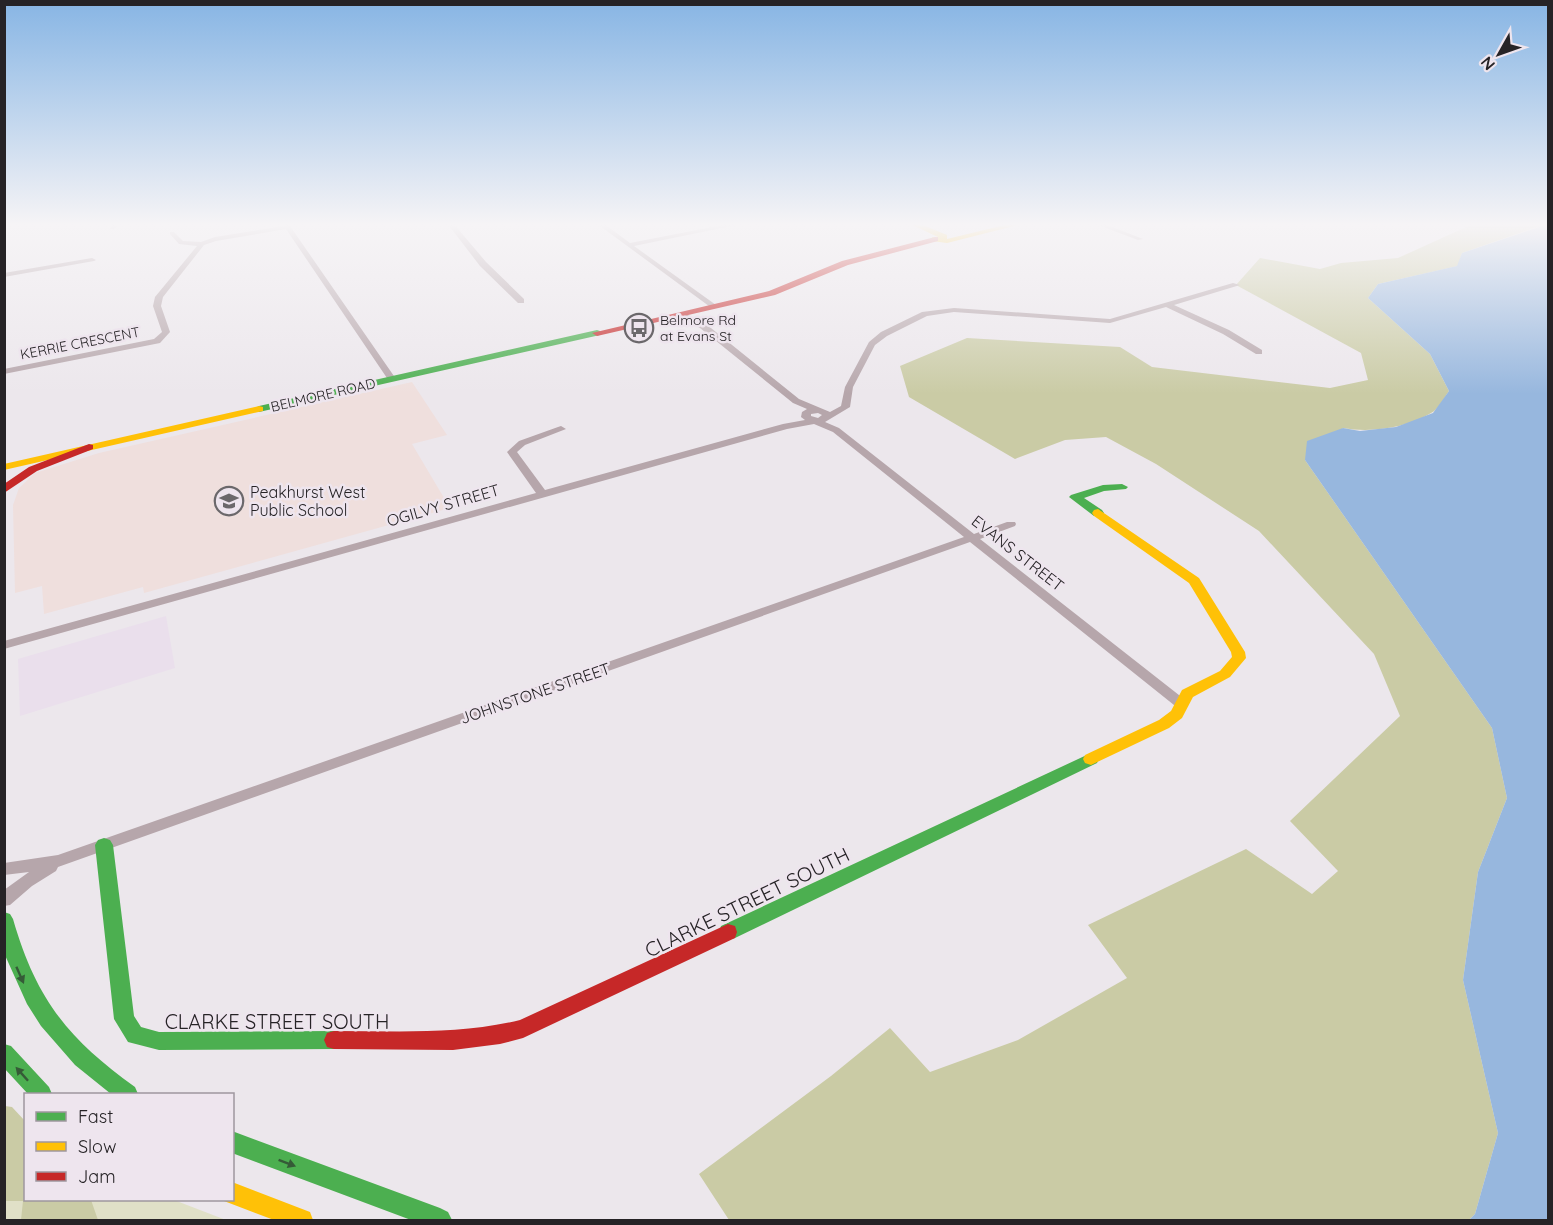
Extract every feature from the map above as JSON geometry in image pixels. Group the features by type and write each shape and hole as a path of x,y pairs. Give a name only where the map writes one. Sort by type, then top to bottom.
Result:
{"street":[{"name":"KERRIE CRESCENT","path":"4,372 165,339 166,332 157,306 159,297 173,280"},
{"path":"326,280 392,379"},
{"path":"500,280 521,301"},
{"path":"676,280 713,307"},
{"name":"BELMORE ROAD","path":"4,467 642,323 690,316 713,307 772,293 803,280"},
{"path":"796,401 823,413 845,407 846,396 875,341 925,314 954,310 1110,321 1236,285"},
{"path":"1167,305 1226,332 1259,352"},
{"path":"690,316 796,401 810,418"},
{"name":"OGILVY STREET","path":"4,645 786,426 823,413"},
{"name":"EVANS STREET","path":"823,413 836,430"},
{"name":"EVANS STREET","path":"810,418 836,430 1179,702"},
{"path":"542,494 512,452 522,443 561,429"},
{"path":"4,490 15,479 31,469 89,447"},
{"name":"CLARKE STREET SOUTH","path":"104,845 124,1019 127,1027 135,1035 159,1041 479,1039 523,1029 557,1015 1155,729 1177,714 1179,702 1196,687 1232,667 1239,658 1238,652 1194,581 1075,497 1103,488 1122,487"},
{"name":"JOHNSTONE STREET","path":"4,869 59,861 1011,524"},
{"name":"JOHNSTONE STREET","path":"4,900 26,881 59,861"},
{"path":"4,919 15,963 38,1010 75,1054 125,1093"},
{"path":"4,1053 40,1093"},
{"path":"234,1143 440,1221"},
{"path":"234,1194 302,1221"}],"shaded area":[{"name":"Peakhurst West Public School","path":"412,382 447,435 412,444 450,508 144,593 143,587 44,614 42,586 15,593 13,505 19,488 35,473 99,453"},
{"path":"166,616 175,668 20,716 18,659"}],"green space":[{"path":"1240,280 1395,280 1378,284 1368,298 1430,354 1449,391 1431,413 1400,426 1365,430 1343,428 1305,460 1492,728 1507,798 1478,872 1463,980 1498,1133 1475,1214 1469,1220 729,1220 699,1174 831,1076 890,1028 930,1072 1018,1040 1127,978 1088,925 1246,849 1312,894 1338,871 1290,821 1400,716 1374,654 1259,531 1156,464 1106,437 1065,440 1015,459 909,397 900,366 967,338 1120,347 1152,367 1330,388 1368,380 1361,353 1236,285"},
{"path":"5,1106 12,1107 24,1120 24,1201 91,1201 98,1220 21,1220 23,1201 5,1201"},
{"path":"5,1155 24,1196 24,1201 177,1201 226,1220 5,1220"}],"water":[{"path":"1395,280 1548,280 1548,1220 1469,1220 1475,1214 1498,1133 1463,980 1478,872 1507,798 1492,728 1305,460 1307,441 1343,428 1360,431 1396,427 1433,413 1449,391 1430,354 1368,298 1378,284"}],"traffic: fast":[{"path":"259,409 597,333"},
{"path":"1098,513 1075,497 1103,488 1122,487"},
{"path":"728,932 1091,759"},
{"path":"104,845 124,1019 135,1035 159,1041 334,1040"},
{"path":"4,919 22,974 48,1019 64,1040 83,1058 127,1093"},
{"path":"4,1053 41,1093"},
{"path":"234,1143 440,1220"}],"traffic: slow":[{"path":"4,467 259,409"},
{"path":"1091,759 1164,724 1177,714 1187,694 1225,674 1239,658 1238,652 1194,581 1098,513"},
{"path":"234,1194 302,1220"}],"traffic: jam":[{"path":"597,333 772,293 803,280"},
{"path":"4,490 33,469 89,447"},
{"path":"334,1040 453,1040 500,1035 523,1029 728,932"}],"place":[{"name":"Belmore Rd at Evans St","path":"639,328"},
{"name":"Peakhurst West Public School","path":"229,501"}]}
